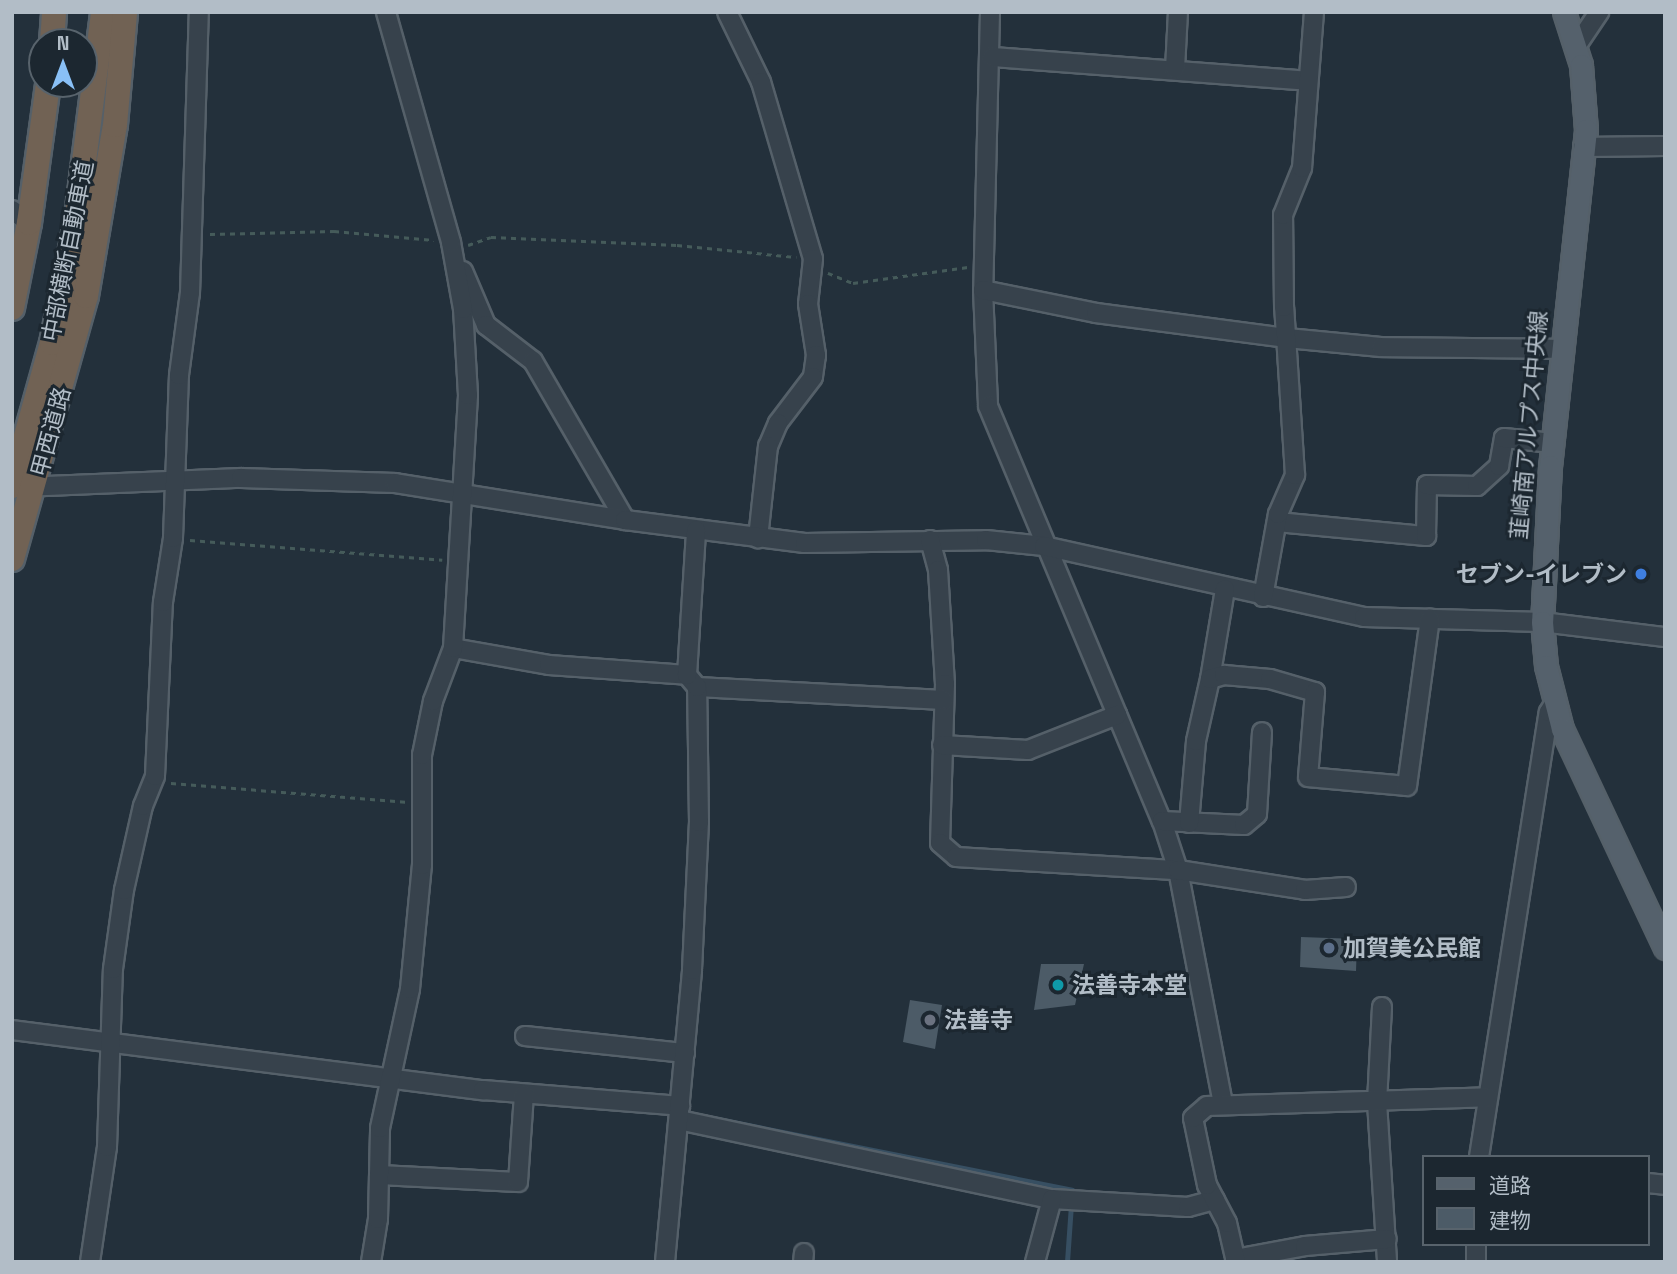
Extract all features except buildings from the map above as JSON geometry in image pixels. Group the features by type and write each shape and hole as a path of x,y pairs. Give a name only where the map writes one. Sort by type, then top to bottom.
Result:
{"highway":[{"name":"中部横断自動車道","path":"20,487 76,224 103,12"},
{"name":"甲西道路","path":"12,559 20,487 86,296 103,210 125,12"},
{"path":"12,308 21,217 45,98"}],"main road":[{"name":"韮崎南アルプス中央線","path":"1564,12 1577,45 1586,92 1583,147 1553,443 1542,622 1554,704 1562,729 1665,948"}],"street":[{"path":"90,1262 107,1147 113,969 124,890 143,806 153,781 163,602 173,538 173,481 193,235 199,12"},
{"path":"371,1262 389,1078 410,989 425,803 422,755 433,701 453,648 459,491 468,395 463,309 451,242 386,12"},
{"path":"727,12 761,82 813,259 808,304 816,355 813,377 778,423 768,446 758,538"},
{"path":"990,12 992,57 984,264 988,406 1044,546 1162,821 1178,870 1223,1104"},
{"path":"1175,69 1178,12"},
{"path":"1263,597 1277,522 1295,475 1283,215 1302,168 1314,12"},
{"path":"1577,45 1599,12"},
{"path":"992,57 1308,81"},
{"path":"1583,147 1665,146"},
{"path":"451,242 486,325 533,360 625,520"},
{"path":"984,290 1096,313 1287,338 1381,347 1562,349"},
{"path":"1277,522 1426,536 1427,485 1477,486 1499,466 1504,438 1553,443"},
{"path":"20,487 314,478 459,491 625,520 758,538 861,544 986,540 1044,546 1225,589 1364,617 1542,622 1665,638"},
{"path":"665,1262 685,1053 699,822 692,681 696,530"},
{"path":"930,540 938,570 944,699 940,843 956,857 1178,870 1306,890 1346,887"},
{"path":"1189,822 1196,741 1225,589"},
{"path":"1210,678 1270,678 1315,692 1308,777 1407,786 1430,619"},
{"path":"453,648 549,665 692,681 944,699"},
{"path":"1479,1155 1549,712 1554,704"},
{"path":"942,745 1028,750 1117,715"},
{"path":"1162,821 1244,825 1257,814 1262,732"},
{"path":"1382,1007 1377,1102 1388,1239 1387,1262"},
{"path":"12,1030 112,1040 389,1078 679,1113 1064,1199 1188,1207 1215,1200"},
{"path":"525,1036 685,1053"},
{"path":"379,1175 518,1182 524,1094"},
{"path":"1388,1239 1305,1246 1236,1261 1227,1223 1207,1185 1193,1118 1207,1106 1223,1104 1488,1097"},
{"path":"1035,1262 1064,1199"}],"path":[{"path":"193,235 334,231 469,245 491,237 677,245 813,259 834,279 853,283 984,264"},
{"path":"173,538 455,561"},
{"path":"153,781 425,803"}],"waterway":[{"path":"703,1116 1072,1190 1067,1262"}],"place":[{"name":"セブン-イレブン","path":"1641,574"},
{"name":"加賀美公民館","path":"1329,948"},
{"name":"法善寺本堂","path":"1058,985"},
{"name":"法善寺","path":"930,1020"}]}
